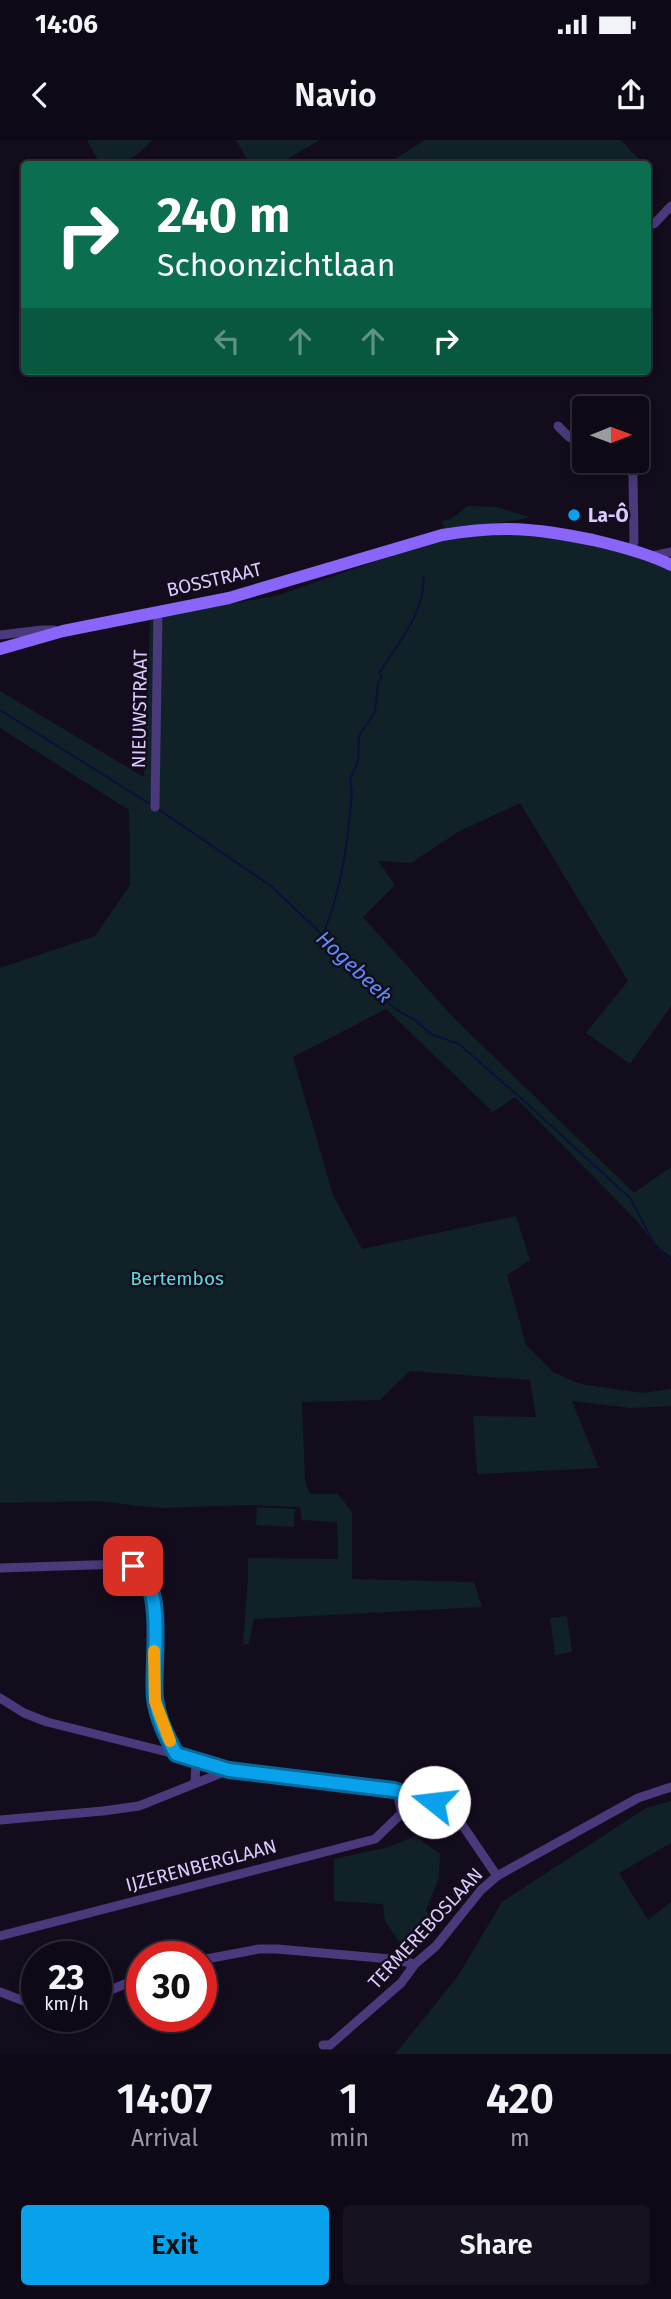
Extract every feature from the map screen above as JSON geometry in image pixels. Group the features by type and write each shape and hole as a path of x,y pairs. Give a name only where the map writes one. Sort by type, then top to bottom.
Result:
{"street":[{"path":"654,224 671,206"},
{"path":"558,426 572,438"},
{"path":"631,550 634,542 632,473"},
{"name":"BOSSTRAAT","path":"0,649 63,631 229,598 434,537 474,529 544,530 631,550 671,565"},
{"path":"651,556 671,552"},
{"name":"NIEUWSTRAAT","path":"155,807 158,612"},
{"path":"0,635 42,630 63,631"},
{"path":"0,1568 122,1564 140,1570 147,1578 154,1599 155,1701 176,1754"},
{"path":"0,1698 24,1713 47,1722 229,1770 394,1790 425,1799 445,1809 461,1823 497,1876"},
{"path":"195,1783 196,1760"},
{"path":"0,1820 103,1811 139,1805 229,1770"},
{"name":"TERMEREBOSLAAN","path":"323,2045 330,2045 401,1983 415,1964 436,1946 481,1890 497,1876 638,1798 671,1787"},
{"path":"394,1790 402,1813"},
{"name":"IJZERENBERGLAAN","path":"0,1936 375,1839 402,1813 425,1799"},
{"path":"217,1957 259,1949 277,1949 391,1959 415,1964"},
{"path":"0,1992 21,2000"}],"green space":[{"path":"87,140 153,140 130,159 98,161"},
{"path":"236,140 320,140 284,161 248,161"},
{"path":"425,140 621,140 640,161 392,161"},
{"path":"468,506 496,507 530,517 446,529 441,522 452,518"},
{"name":"Bertembos","path":"516,532 607,546 671,571 671,1006 630,1064 586,1033 628,981 520,803 458,832 411,863 378,861 395,885 363,917 452,1016 634,1193 671,1167 671,1257 654,1243 637,1221 515,1097 493,1112 386,1009 293,1057 333,1195 362,1249 516,1216 530,1260 507,1275 526,1345 553,1372 580,1384 642,1393 671,1389 671,1406 631,1408 572,1401 599,1468 477,1474 473,1416 536,1417 530,1380 410,1371 380,1400 302,1402 305,1481 310,1494 338,1494 352,1512 352,1579 474,1582 482,1607 254,1619 249,1644 243,1645 248,1558 338,1559 337,1522 302,1520 300,1507 250,1505 158,1508 96,1501 0,1503 0,968 95,936 130,885 129,810 0,728 0,691 144,777 150,619 279,595 434,541"},
{"path":"257,1507 295,1509 294,1527 256,1525"},
{"path":"567,1616 572,1652 555,1655 550,1618"},
{"path":"671,1801 671,1843 619,1873 648,1920 671,1902 671,2054 395,2054 458,1976 502,1902 646,1808"},
{"path":"415,1836 440,1854 439,1878 426,1910 437,1926 420,1947 407,1953 385,1921 383,1904 334,1901 334,1859 389,1847"}],"waterway":[{"path":"323,934 335,900 343,864 352,792 350,780 358,761 359,736 375,712 378,683 382,677 379,673 418,609 424,576"},
{"name":"Hogebeek","path":"0,710 150,804"},
{"name":"Hogebeek","path":"158,809 271,886 330,942 371,988 431,1034 459,1044 524,1101 630,1198 654,1243 671,1264"}],"slow traffic":[{"path":"154,1651 155,1701 170,1741"}],"place":[{"name":"La-Ô","path":"574,515"}],"route":[{"path":"133,1566 147,1578 154,1599 155,1701 176,1754 229,1770 394,1790 434,1802"}]}
